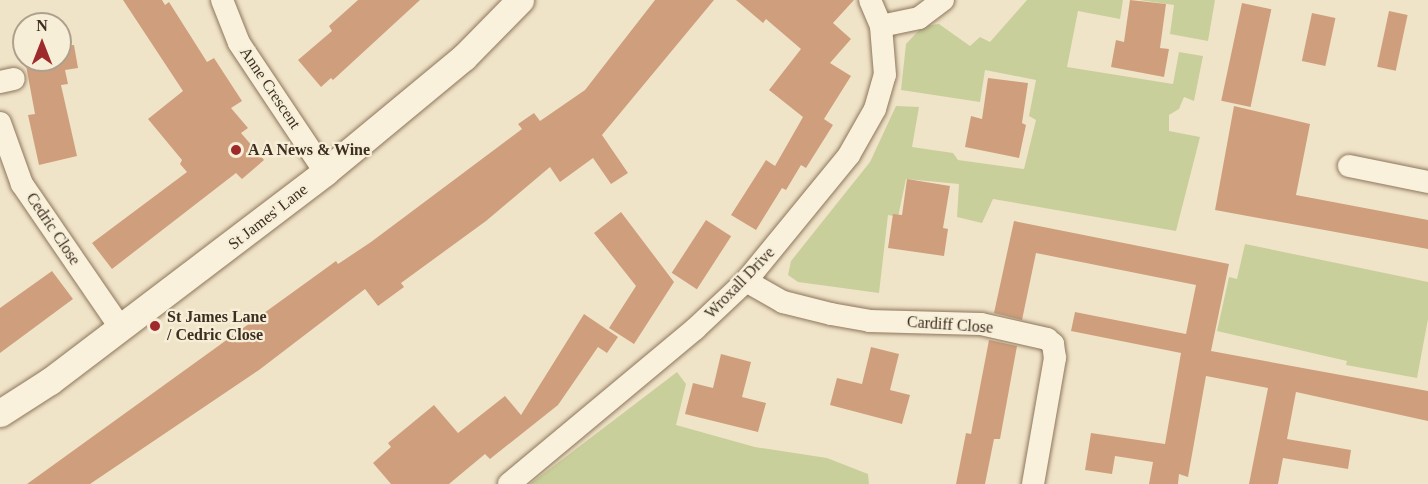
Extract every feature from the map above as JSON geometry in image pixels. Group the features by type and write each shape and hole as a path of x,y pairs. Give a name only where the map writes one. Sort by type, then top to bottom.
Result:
{"street":[{"name":"Anne Crescent","path":"222,0 239,43 325,172"},
{"name":"St James' Lane","path":"0,413 120,327 325,172 464,57 520,0"},
{"name":"Wroxall Drive","path":"509,484 695,329 746,281 807,210 867,126 885,75 881,26 870,0"},
{"path":"881,26 919,18 943,0"},
{"name":"Cedric Close","path":"0,123 22,184 120,327"},
{"path":"1349,166 1428,182"},
{"name":"Cardiff Close","path":"746,281 783,302 831,314 869,321 981,324 1047,339 1053,344 1055,358 1033,484"}],"green space":[{"path":"1027,0 1123,0 1120,19 1078,11 1067,67 1173,84 1179,52 1203,56 1194,101 1184,97 1179,109 1169,115 1169,131 1200,137 1176,231 993,199 982,223 957,217 959,184 906,179 898,217 888,215 879,293 798,282 788,275 791,261 870,162 896,106 919,107 912,147 953,153 958,160 1024,169 1036,120 1029,116 1036,80 985,70 980,102 901,90 906,44 923,26 939,24 970,46 980,37 990,42"},
{"path":"1139,0 1215,0 1208,41 1170,34 1174,5"},
{"path":"1245,244 1428,282 1428,319 1417,378 1346,365 1347,361 1217,331 1229,277 1237,279"},
{"path":"677,372 686,384 676,425 755,447 827,458 868,474 869,484 530,484"}],"building":[{"path":"123,0 162,0 165,5 169,2 207,62 214,58 242,101 231,108 248,128 241,133 264,160 242,179 236,173 112,269 92,243 187,172 180,164 182,160 148,119 183,91"},
{"path":"358,0 420,0 333,80 331,78 321,87 298,60 332,31 329,26"},
{"path":"655,0 714,0 602,135 628,173 611,184 593,158 560,182 550,167 486,221 401,283 404,287 378,306 365,289 259,370 90,484 27,484 336,261 338,264 371,242 522,129 518,124 534,113 540,121 585,90"},
{"path":"736,0 854,0 833,23 851,39 830,63 851,76 824,119 833,125 806,168 801,165 786,190 782,188 756,230 731,215 766,160 775,166 803,117 769,90 801,49 766,19 763,23"},
{"path":"1130,0 1166,4 1160,48 1169,49 1164,77 1111,67 1116,40 1124,42"},
{"path":"1242,3 1271,9 1251,107 1221,101"},
{"path":"1389,11 1408,15 1396,71 1377,67"},
{"path":"1312,13 1335,18 1325,66 1302,61"},
{"path":"72,45 74,45 78,68 72,69"},
{"path":"27,72 65,72 68,84 61,85 77,156 39,165 28,115 35,114"},
{"path":"988,78 1028,83 1022,123 1026,125 1019,158 965,147 971,116 982,119"},
{"path":"1234,106 1310,124 1296,195 1428,220 1428,249 1215,210"},
{"path":"907,179 950,186 943,228 948,229 944,256 888,248 893,214 902,215"},
{"path":"621,212 674,282 634,344 609,328 636,286 594,233"},
{"path":"706,220 731,236 697,289 672,273"},
{"path":"1014,221 1229,264 1211,351 1428,391 1428,421 1296,392 1287,439 1351,450 1348,469 1283,458 1278,484 1249,484 1268,388 1206,376 1188,477 1179,474 1178,484 1149,484 1153,462 1115,456 1112,474 1085,470 1091,433 1165,444 1181,353 1071,331 1075,312 1186,334 1196,285 1036,253 1022,320 994,313"},
{"path":"52,271 73,299 0,353 0,308"},
{"path":"584,314 618,337 607,353 598,347 558,405 490,459 485,454 449,484 391,484 373,463 391,447 388,443 434,405 458,433 505,396 521,415"},
{"path":"989,340 1017,346 1000,439 994,439 985,484 956,484 966,433 971,434"},
{"path":"871,347 899,354 890,390 910,395 902,424 830,405 837,378 862,384"},
{"path":"721,354 751,362 742,397 766,403 758,432 685,414 693,383 713,388"}],"place":[{"name":"A A News & Wine","path":"236,150"},
{"name":"St James Lane / Cedric Close","path":"155,326"}]}
